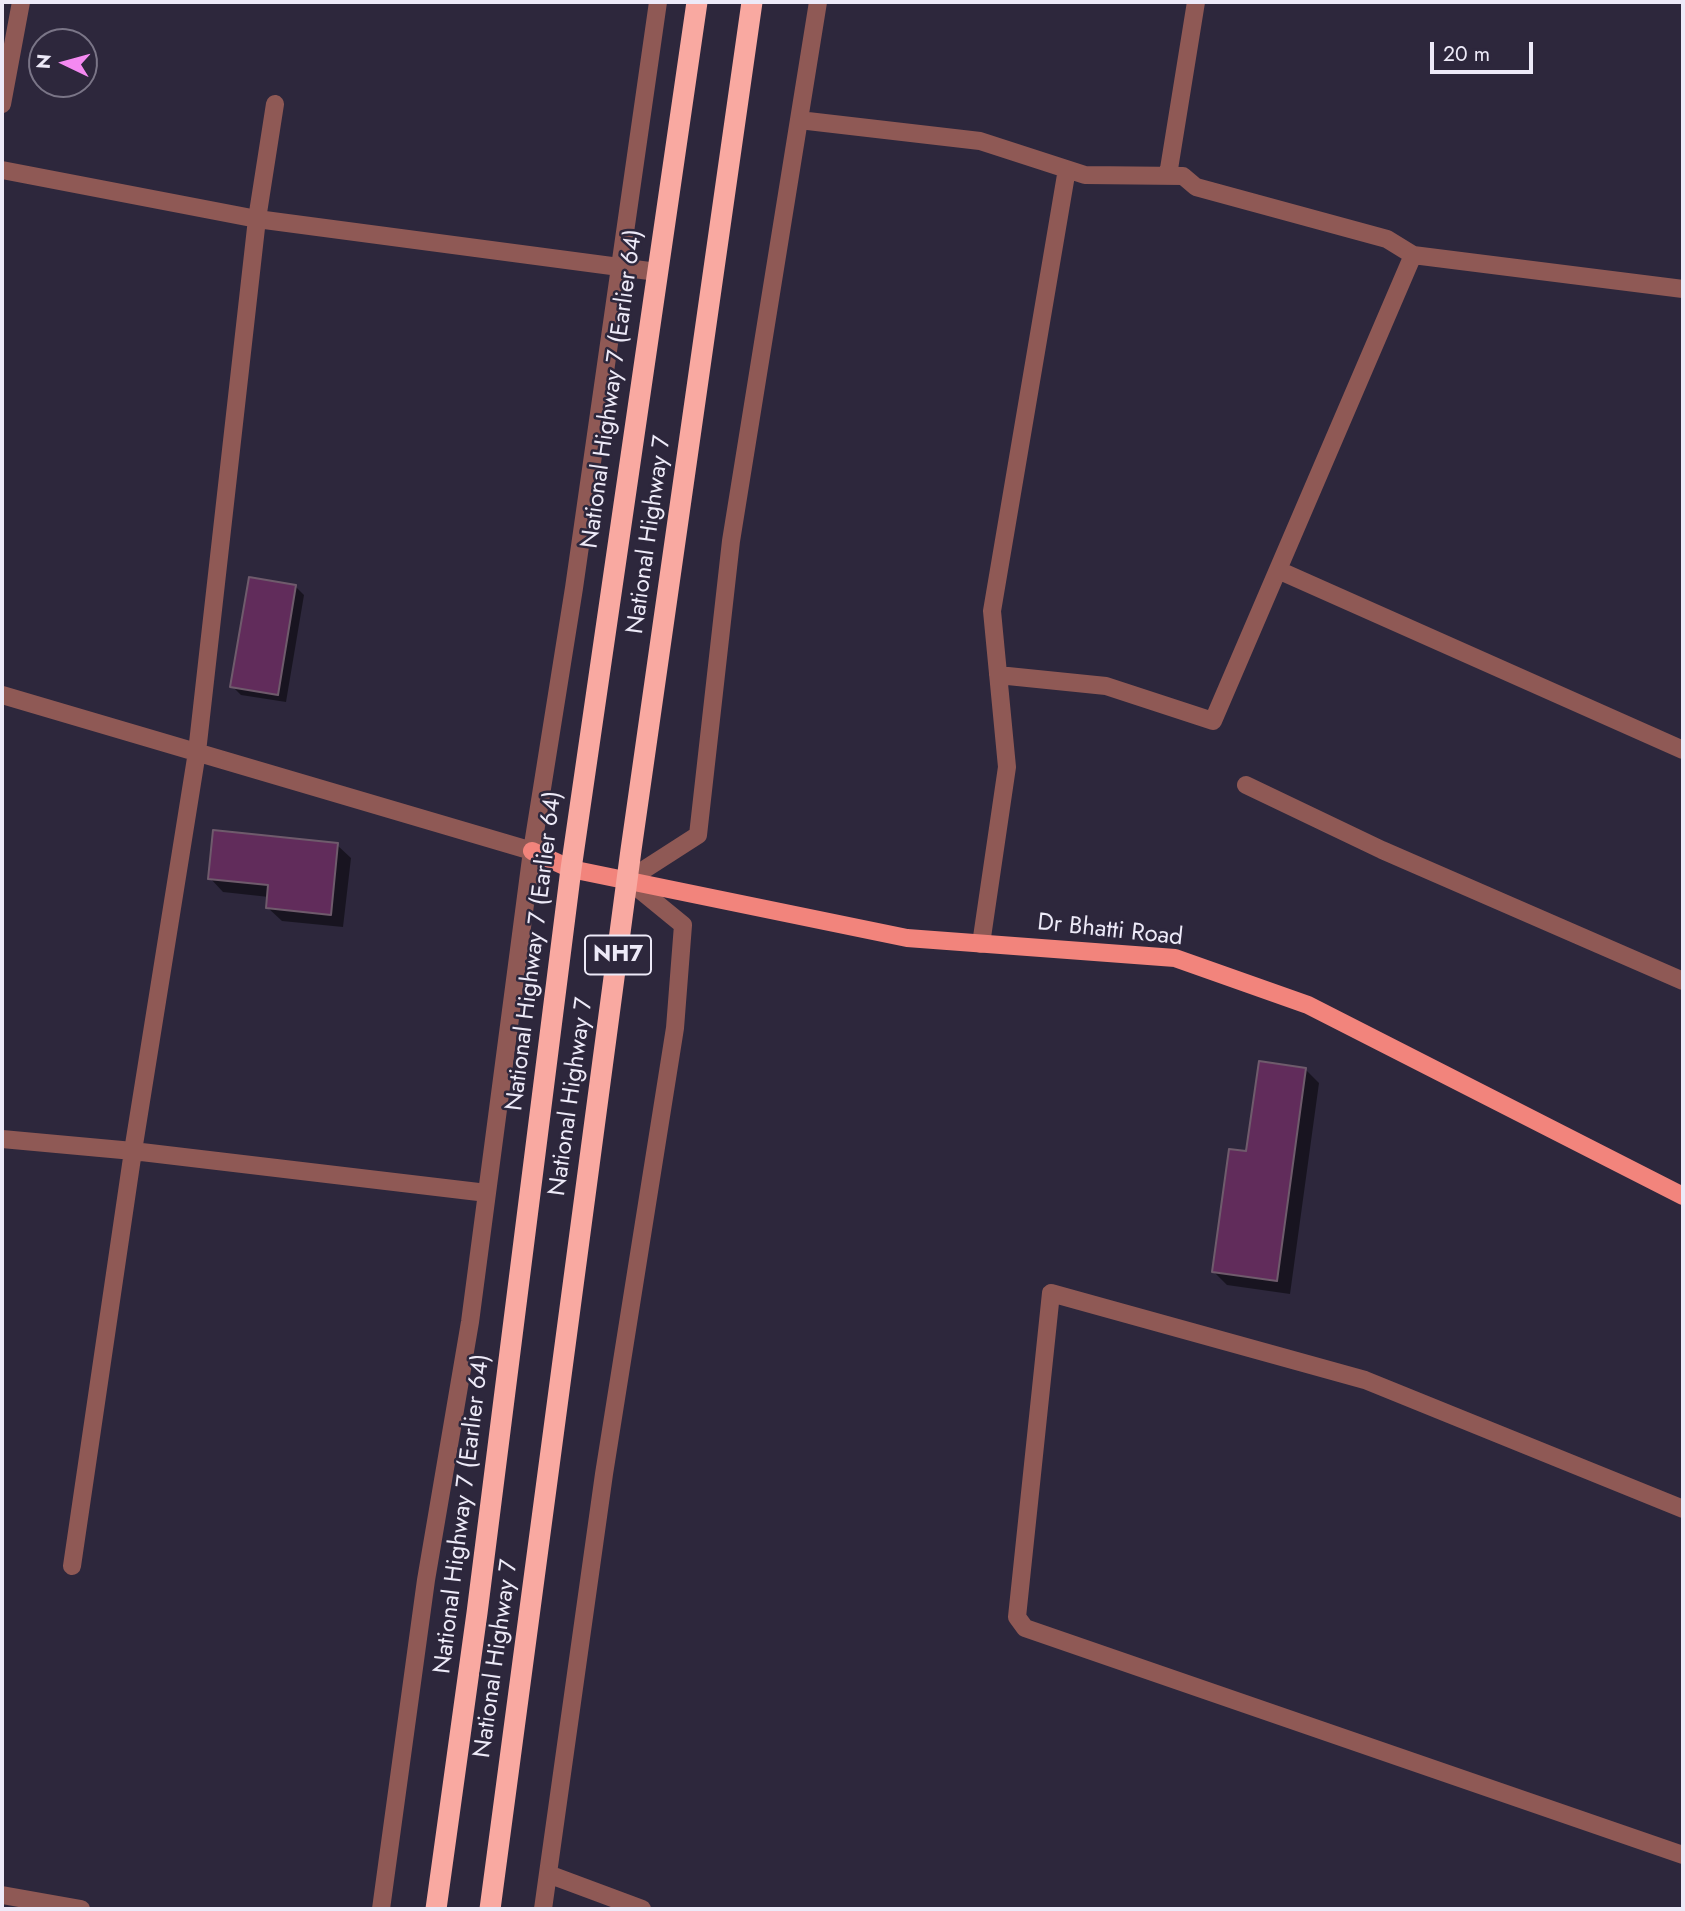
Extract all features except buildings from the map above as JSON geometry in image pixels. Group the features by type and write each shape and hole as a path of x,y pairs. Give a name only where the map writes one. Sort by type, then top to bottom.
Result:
{"highway":[{"name":"National Highway 7 (Earlier 64)","path":"436,1909 477,1613 571,869 697,2"},
{"name":"National Highway 7","path":"490,1909 628,880 752,2"}],"main road":[{"name":"Dr Bhatti Road","path":"532,851 571,869 907,938 1175,958 1308,1004 1683,1196"}],"street":[{"path":"2,104 21,2"},
{"path":"381,1909 426,1580 470,1322 532,851 574,588 658,2"},
{"path":"543,1909 604,1474 676,1028 683,925 628,880 698,835 731,541 818,2"},
{"path":"1168,175 1196,2"},
{"path":"72,1566 133,1151 197,752 257,219 275,104"},
{"path":"799,120 980,141 1084,175 1183,176 1196,187 1387,239 1413,255 1683,289"},
{"path":"981,944 1007,767 992,611 1066,169"},
{"path":"2,170 257,219 657,272"},
{"path":"998,675 1106,686 1213,721 1413,255"},
{"path":"1278,570 1683,750"},
{"path":"2,695 532,851"},
{"path":"1246,785 1394,855 1683,981"},
{"path":"2,1139 133,1151 487,1194"},
{"path":"1683,1508 1365,1380 1051,1293 1017,1617 1024,1628 1683,1855"},
{"path":"548,1874 642,1909"},
{"path":"2,1895 81,1909"}]}
